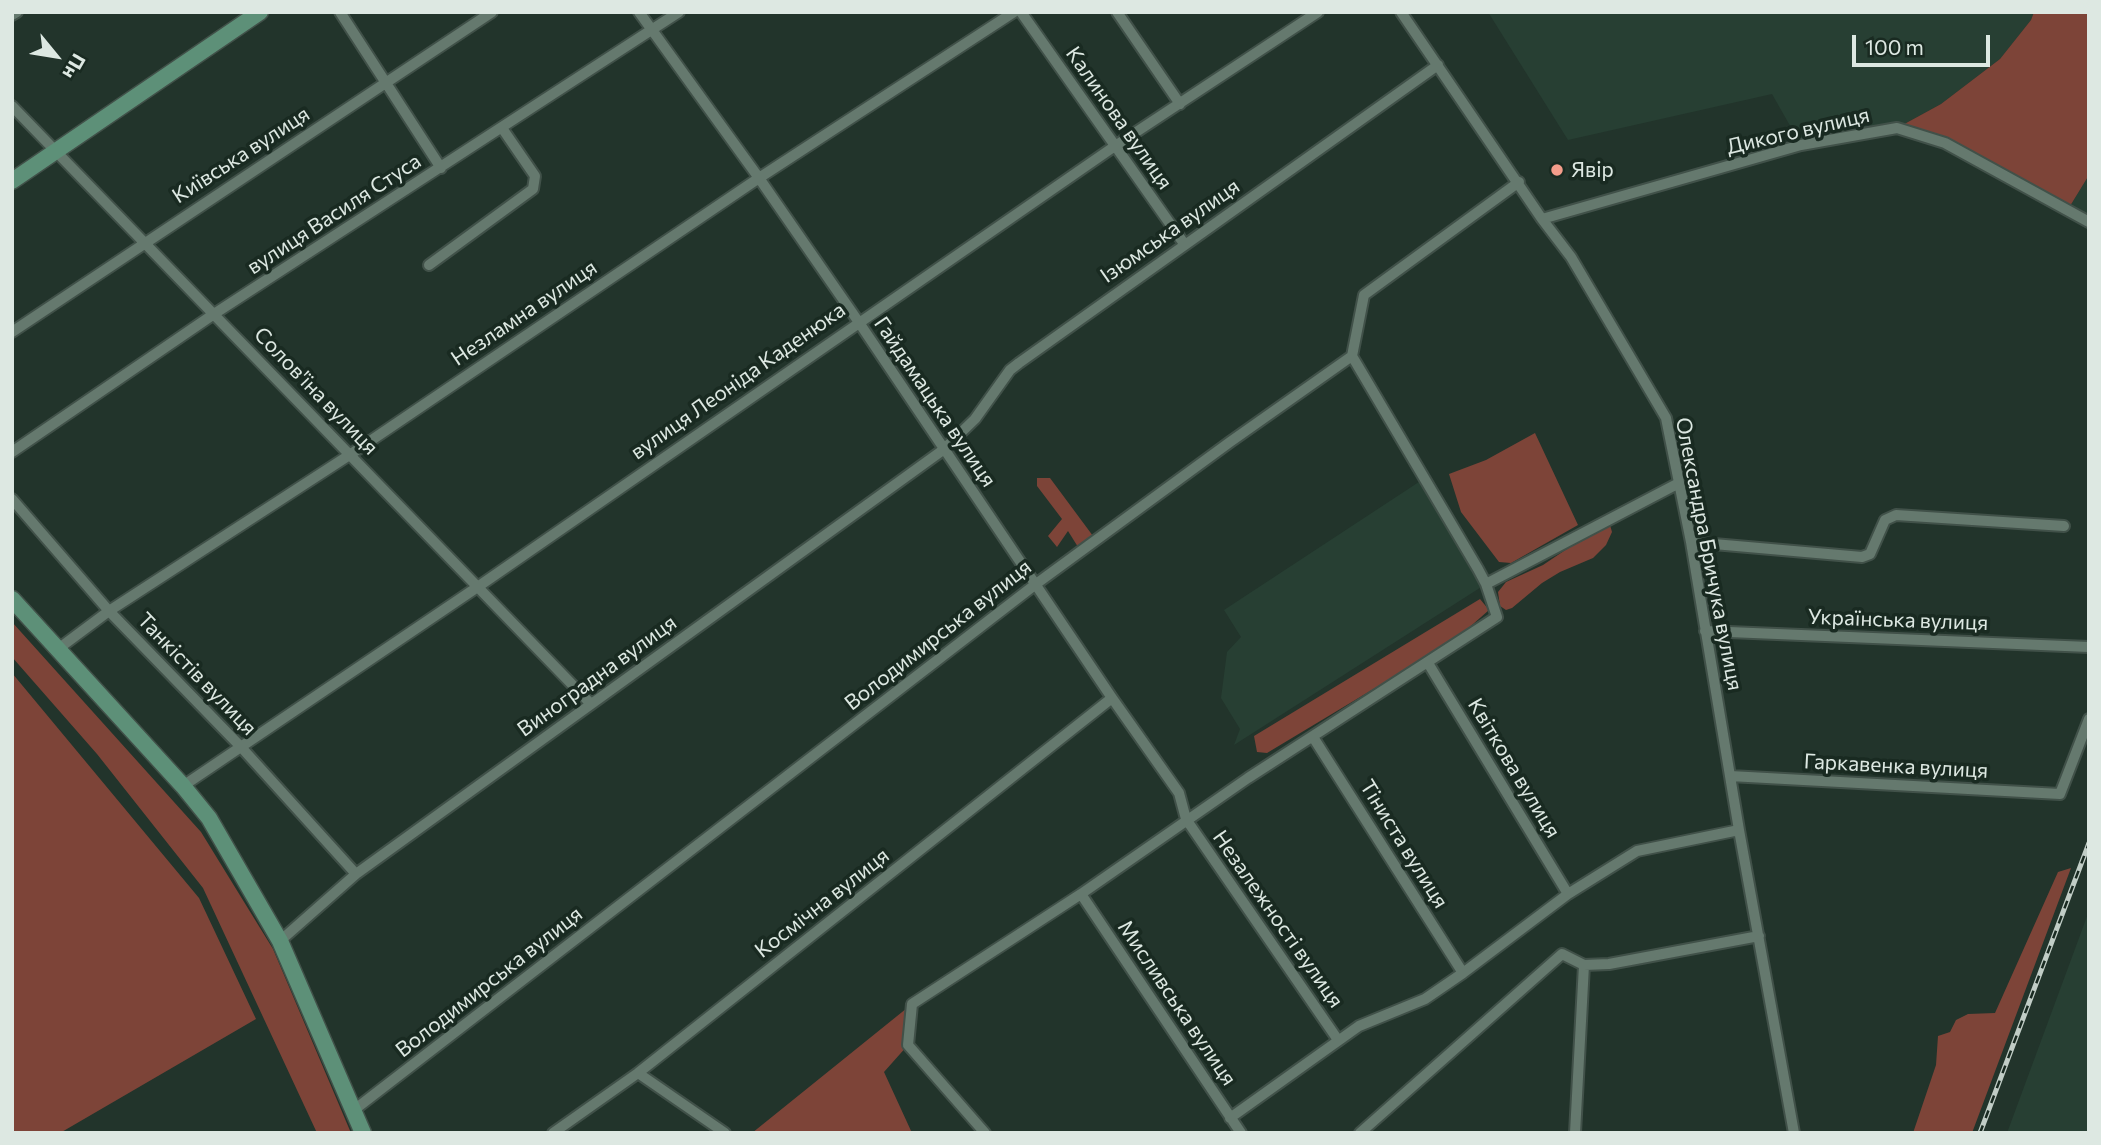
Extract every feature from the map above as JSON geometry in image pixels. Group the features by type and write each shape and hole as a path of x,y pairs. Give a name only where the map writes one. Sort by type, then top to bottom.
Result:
{"street":[{"path":"12,15 17,12"},
{"path":"12,181 260,12"},
{"path":"340,12 441,168"},
{"name":"Київська вулиця","path":"12,332 492,12"},
{"name":"Гайдамацька вулиця","path":"639,12 858,321 943,450 1179,793 1186,820"},
{"name":"вулиця Василя Стуса","path":"12,452 214,314 679,12"},
{"name":"Незламна вулиця","path":"58,649 109,611 351,454 759,178 1014,12"},
{"name":"Калинова вулиця","path":"1021,12 1185,245"},
{"path":"1117,12 1180,104"},
{"name":"вулиця Леоніда Каденюка","path":"183,786 479,586 858,321 1318,12"},
{"name":"Олександра Бричука вулиця","path":"1401,12 1542,219 1571,257 1666,418 1691,542 1738,830 1794,1133"},
{"name":"Ізюмська вулиця","path":"943,450 975,419 1010,370 1438,65"},
{"name":"Солов'їна вулиця","path":"12,106 591,704"},
{"path":"429,265 533,190 535,176 502,128"},
{"name":"Дикого вулиця","path":"1542,219 1801,145 1897,128 1945,143 2089,222"},
{"path":"985,1133 908,1045 912,1004 1081,894 1186,820 1497,617 1486,584 1352,356 1364,295 1518,182"},
{"name":"Володимирська вулиця","path":"354,1110 1035,584 1352,356"},
{"name":"Виноградна вулиця","path":"280,941 356,874 943,450"},
{"path":"1486,584 1679,483"},
{"name":"Танкістів вулиця","path":"12,499 109,611 241,747 356,874"},
{"path":"1691,542 1862,557 1870,554 1885,520 1896,514 2064,526"},
{"path":"12,599 209,818 280,941 363,1133"},
{"name":"Українська вулиця","path":"1705,631 2089,647"},
{"name":"Квіткова вулиця","path":"1428,663 1569,894"},
{"name":"Космічна вулиця","path":"553,1133 638,1073 1112,698"},
{"name":"Гаркавенка вулиця","path":"1730,776 2060,794 2089,719"},
{"name":"Тіниста вулиця","path":"1313,737 1463,973"},
{"name":"Незалежності вулиця","path":"1186,820 1339,1040"},
{"path":"1230,1118 1359,1026 1425,999 1569,894 1637,851 1738,830"},
{"name":"Мисливська вулиця","path":"1081,894 1241,1133"},
{"path":"1360,1133 1562,954 1584,965 1609,964 1759,936"},
{"path":"1575,1133 1584,965"},
{"path":"638,1073 725,1133"}],"shaded area":[{"path":"1488,12 2034,12 2031,20 2000,59 1941,104 1897,128 1801,145 1772,94 1568,140"},
{"path":"2034,12 2089,12 2089,175 2067,211 1945,143 1897,128 1941,104 2000,59 2031,20"},
{"path":"2089,175 2089,222 2067,211"},
{"path":"1535,433 1578,525 1511,563 1499,562 1461,512 1449,474 1486,460"},
{"path":"1037,478 1050,478 1093,536 1078,547 1068,531 1057,547 1048,536 1062,519 1037,486"},
{"path":"1425,478 1486,584 1234,745 1240,729 1221,698 1227,652 1241,637 1224,610"},
{"path":"1604,524 1610,525 1612,532 1606,545 1593,558 1542,583 1512,608 1506,610 1500,606 1498,592 1506,582 1543,565"},
{"path":"1480,599 1489,610 1455,640 1267,753 1257,752 1254,736"},
{"path":"12,622 201,832 273,949 351,1133 317,1133 203,888 97,754 12,657"},
{"path":"12,673 199,898 256,1019 60,1133 12,1133"},
{"path":"2071,868 1972,1133 1913,1133 1936,1065 1938,1036 1950,1032 1956,1020 1968,1014 1995,1013 2058,872"},
{"path":"2089,911 2089,1133 2007,1133"},
{"path":"912,1004 908,1045 884,1072 912,1133 752,1133"}],"railway":[{"path":"1980,1133 2089,843"}],"place":[{"name":"Явiр","path":"1557,170"}]}
